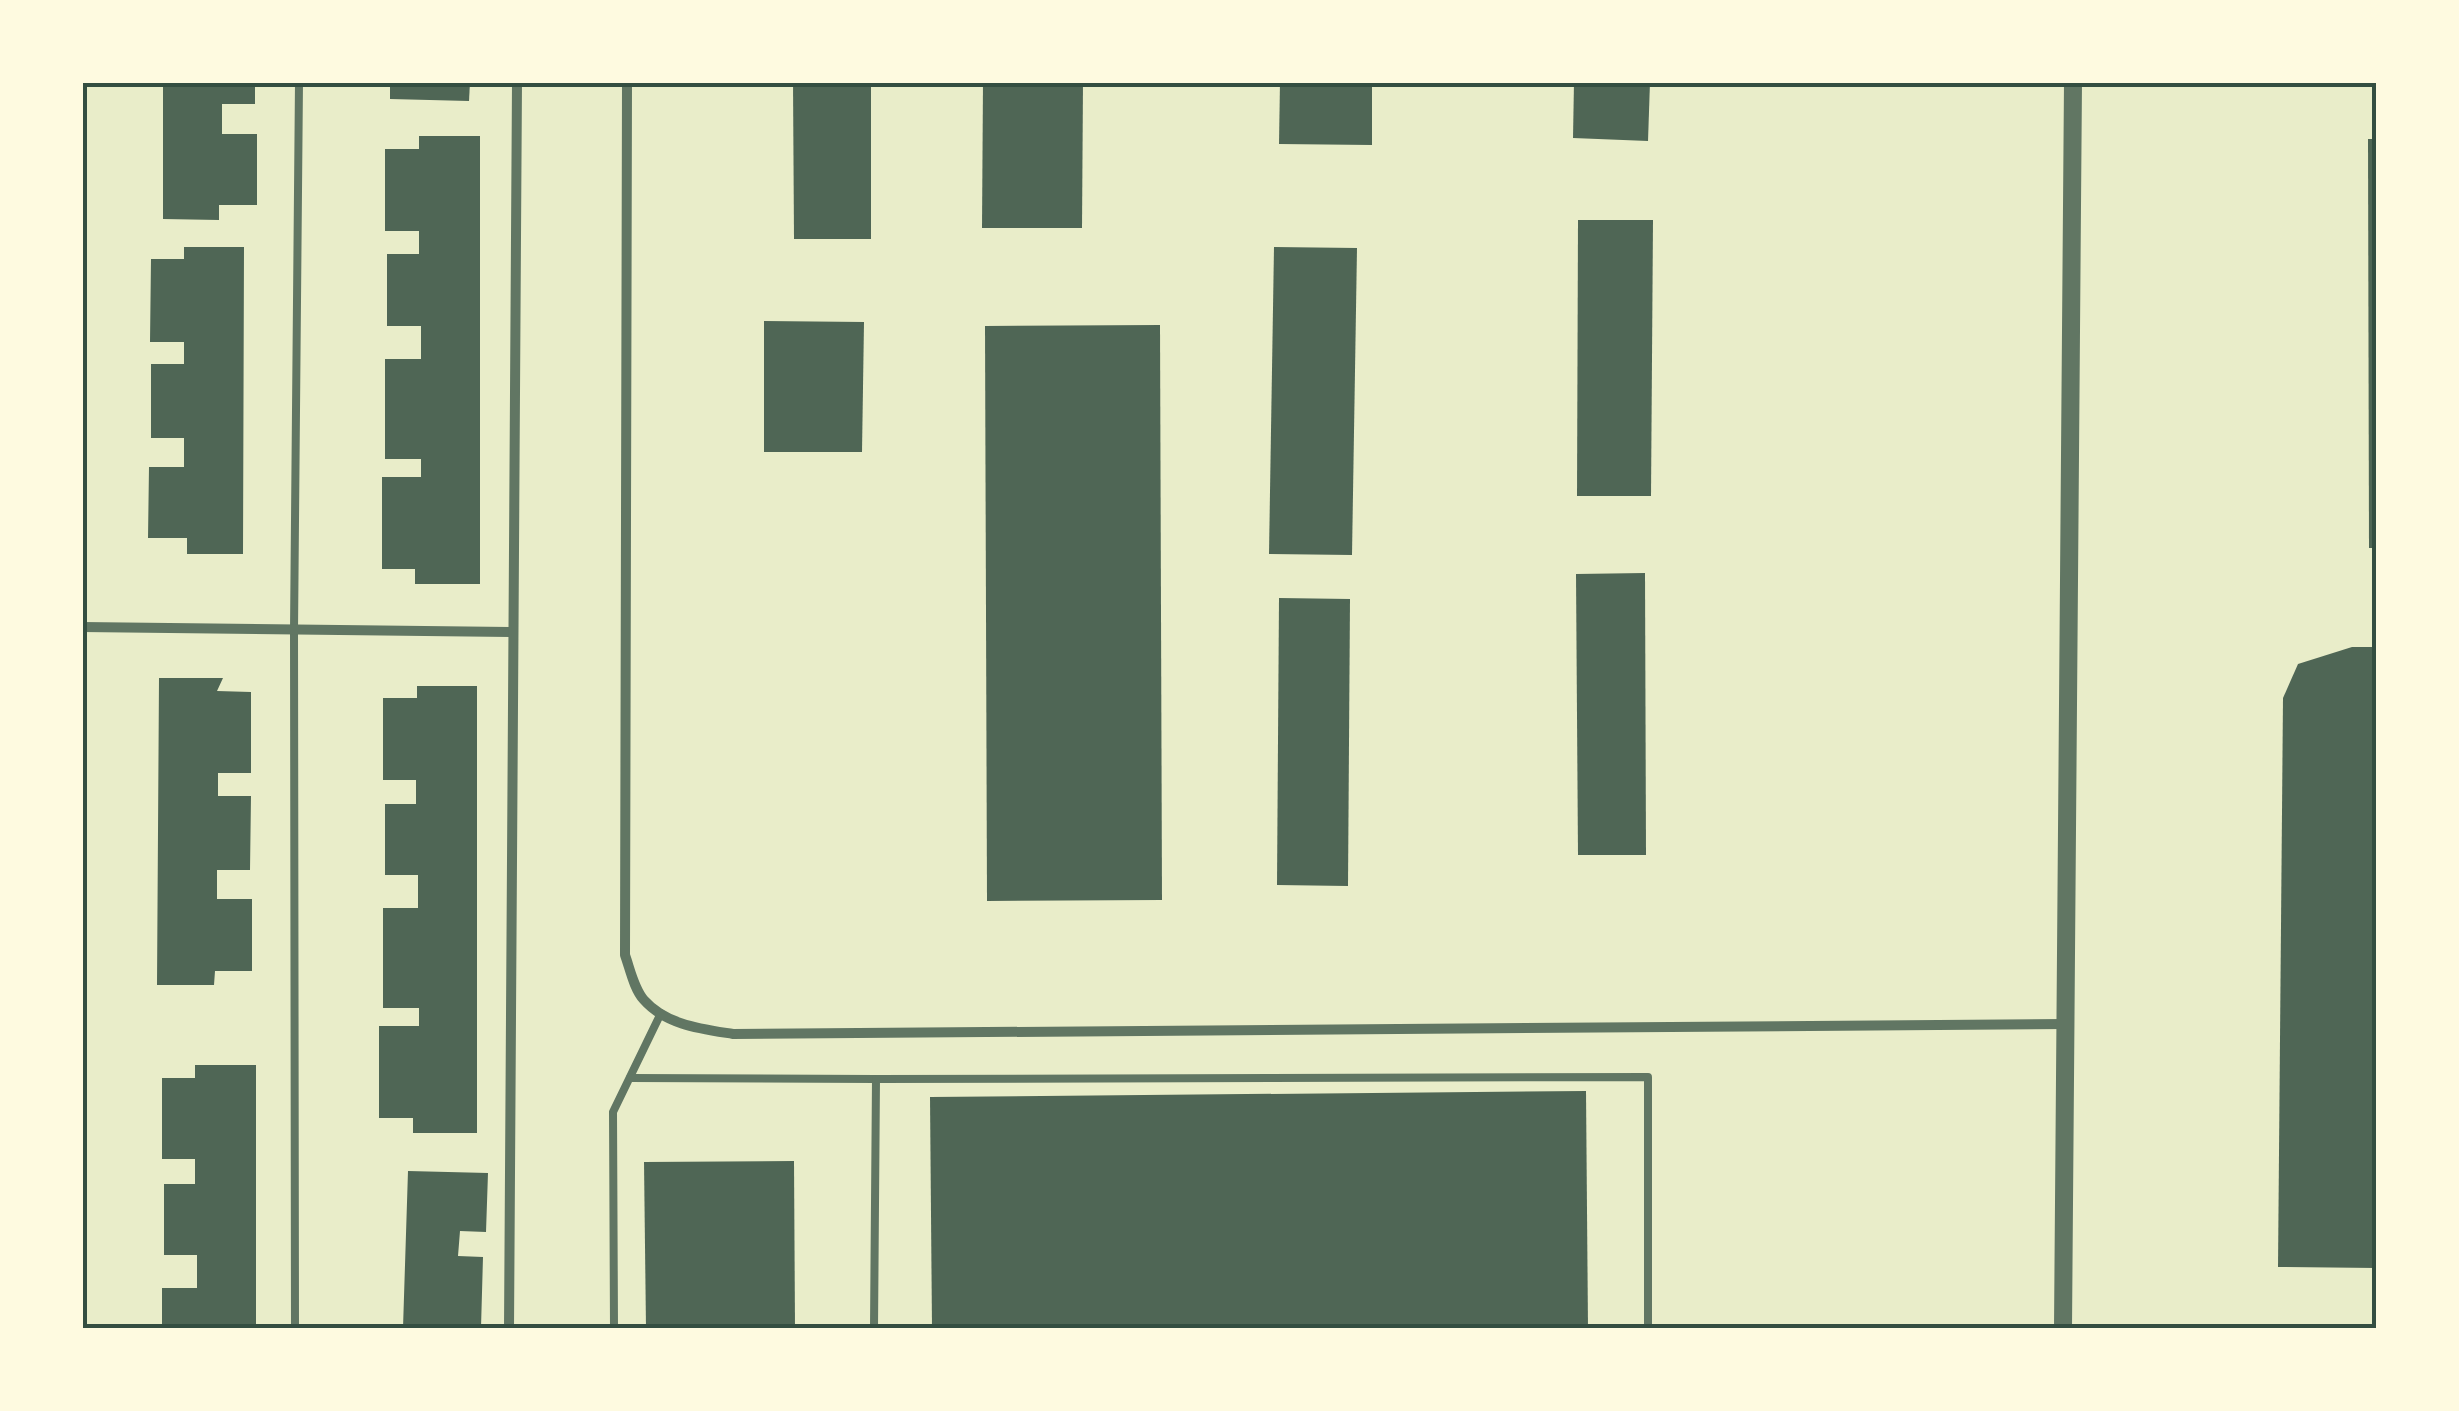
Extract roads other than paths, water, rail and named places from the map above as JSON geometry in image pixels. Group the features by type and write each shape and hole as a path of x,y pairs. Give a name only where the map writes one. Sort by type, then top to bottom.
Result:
{"street":[{"path":"509,1328 517,82"},
{"path":"627,82 624,955 642,998 660,1013 694,1028 734,1034 2065,1024"},
{"path":"2063,1328 2073,82"},
{"path":"82,627 514,632"}],"lane":[{"path":"295,1328 294,630 299,82"},
{"path":"614,1328 614,1112 660,1013"},
{"path":"630,1078 1648,1077 1648,1328"},
{"path":"874,1328 876,1079"}]}
